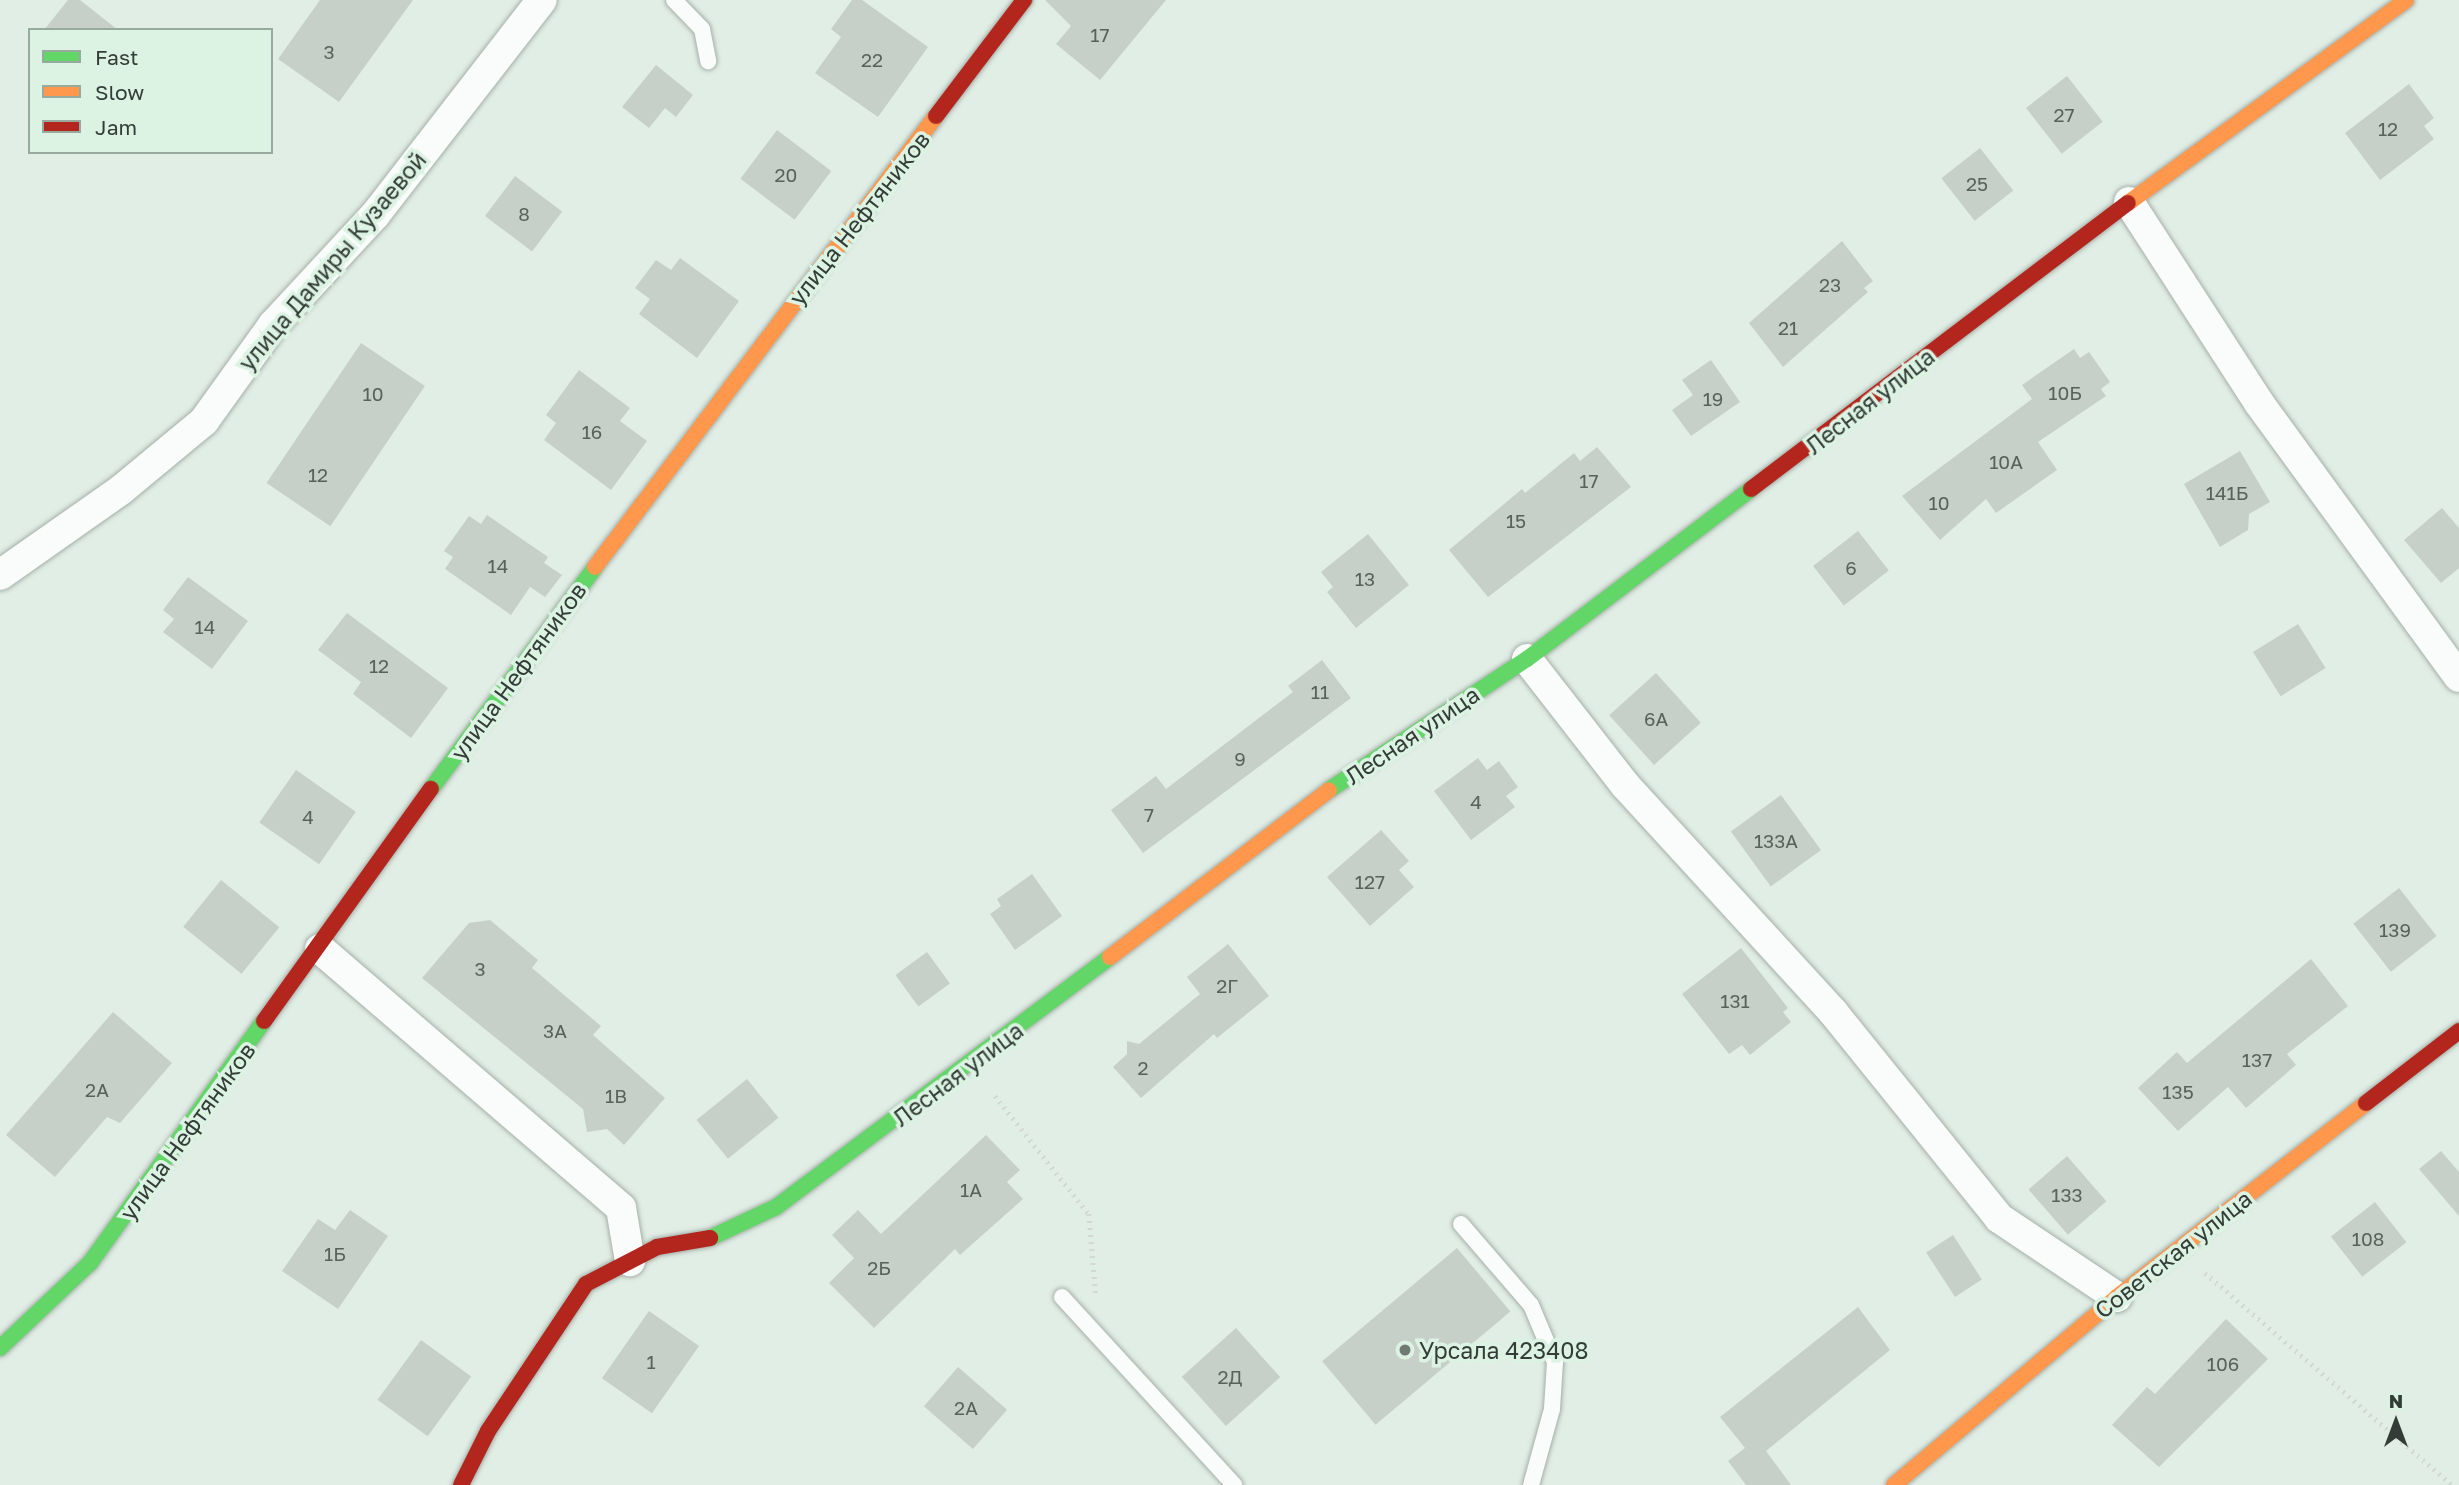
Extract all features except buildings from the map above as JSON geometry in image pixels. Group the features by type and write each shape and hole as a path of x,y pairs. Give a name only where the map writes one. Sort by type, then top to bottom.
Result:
{"street":[{"name":"улица Дамиры Кузаевой","path":"0,575 121,490 204,421 273,324 375,215 542,0"},
{"name":"улица Нефтяников","path":"6,1344 90,1263 320,948 507,683 1024,0"},
{"name":"Лесная улица","path":"461,1485 488,1431 586,1284 657,1247 703,1241 776,1207 971,1066 1305,807 1527,659 2129,201 2406,0"},
{"path":"2129,201 2259,403 2459,677"},
{"path":"1527,659 1625,785 1833,1012 1998,1218 2117,1297"},
{"path":"320,948 621,1208 631,1261"},
{"name":"Советская улица","path":"1894,1485 2117,1297 2459,1031"}],"lane":[{"path":"674,0 702,29 708,61"},
{"path":"1461,1224 1531,1305 1555,1362 1552,1409 1531,1485"},
{"path":"1062,1297 1234,1485"}],"path":[{"path":"971,1066 1089,1214 1100,1338"},
{"path":"2178,1249 2452,1485"}],"traffic: fast":[{"path":"1329,790 1527,659 1751,489"},
{"path":"431,789 595,567"},
{"path":"710,1238 776,1207 1110,957"},
{"path":"0,1348 90,1263 264,1021"}],"traffic: slow":[{"path":"2128,203 2406,0"},
{"path":"595,567 936,116"},
{"path":"1110,957 1329,790"},
{"path":"1894,1485 2117,1297 2366,1103"}],"traffic: jam":[{"path":"936,116 1024,0"},
{"path":"1751,489 2128,203"},
{"path":"264,1021 431,789"},
{"path":"2366,1103 2459,1031"},
{"path":"461,1485 488,1431 586,1284 657,1247 710,1238"}],"place":[{"name":"Урсала 423408","path":"1405,1350"}]}
